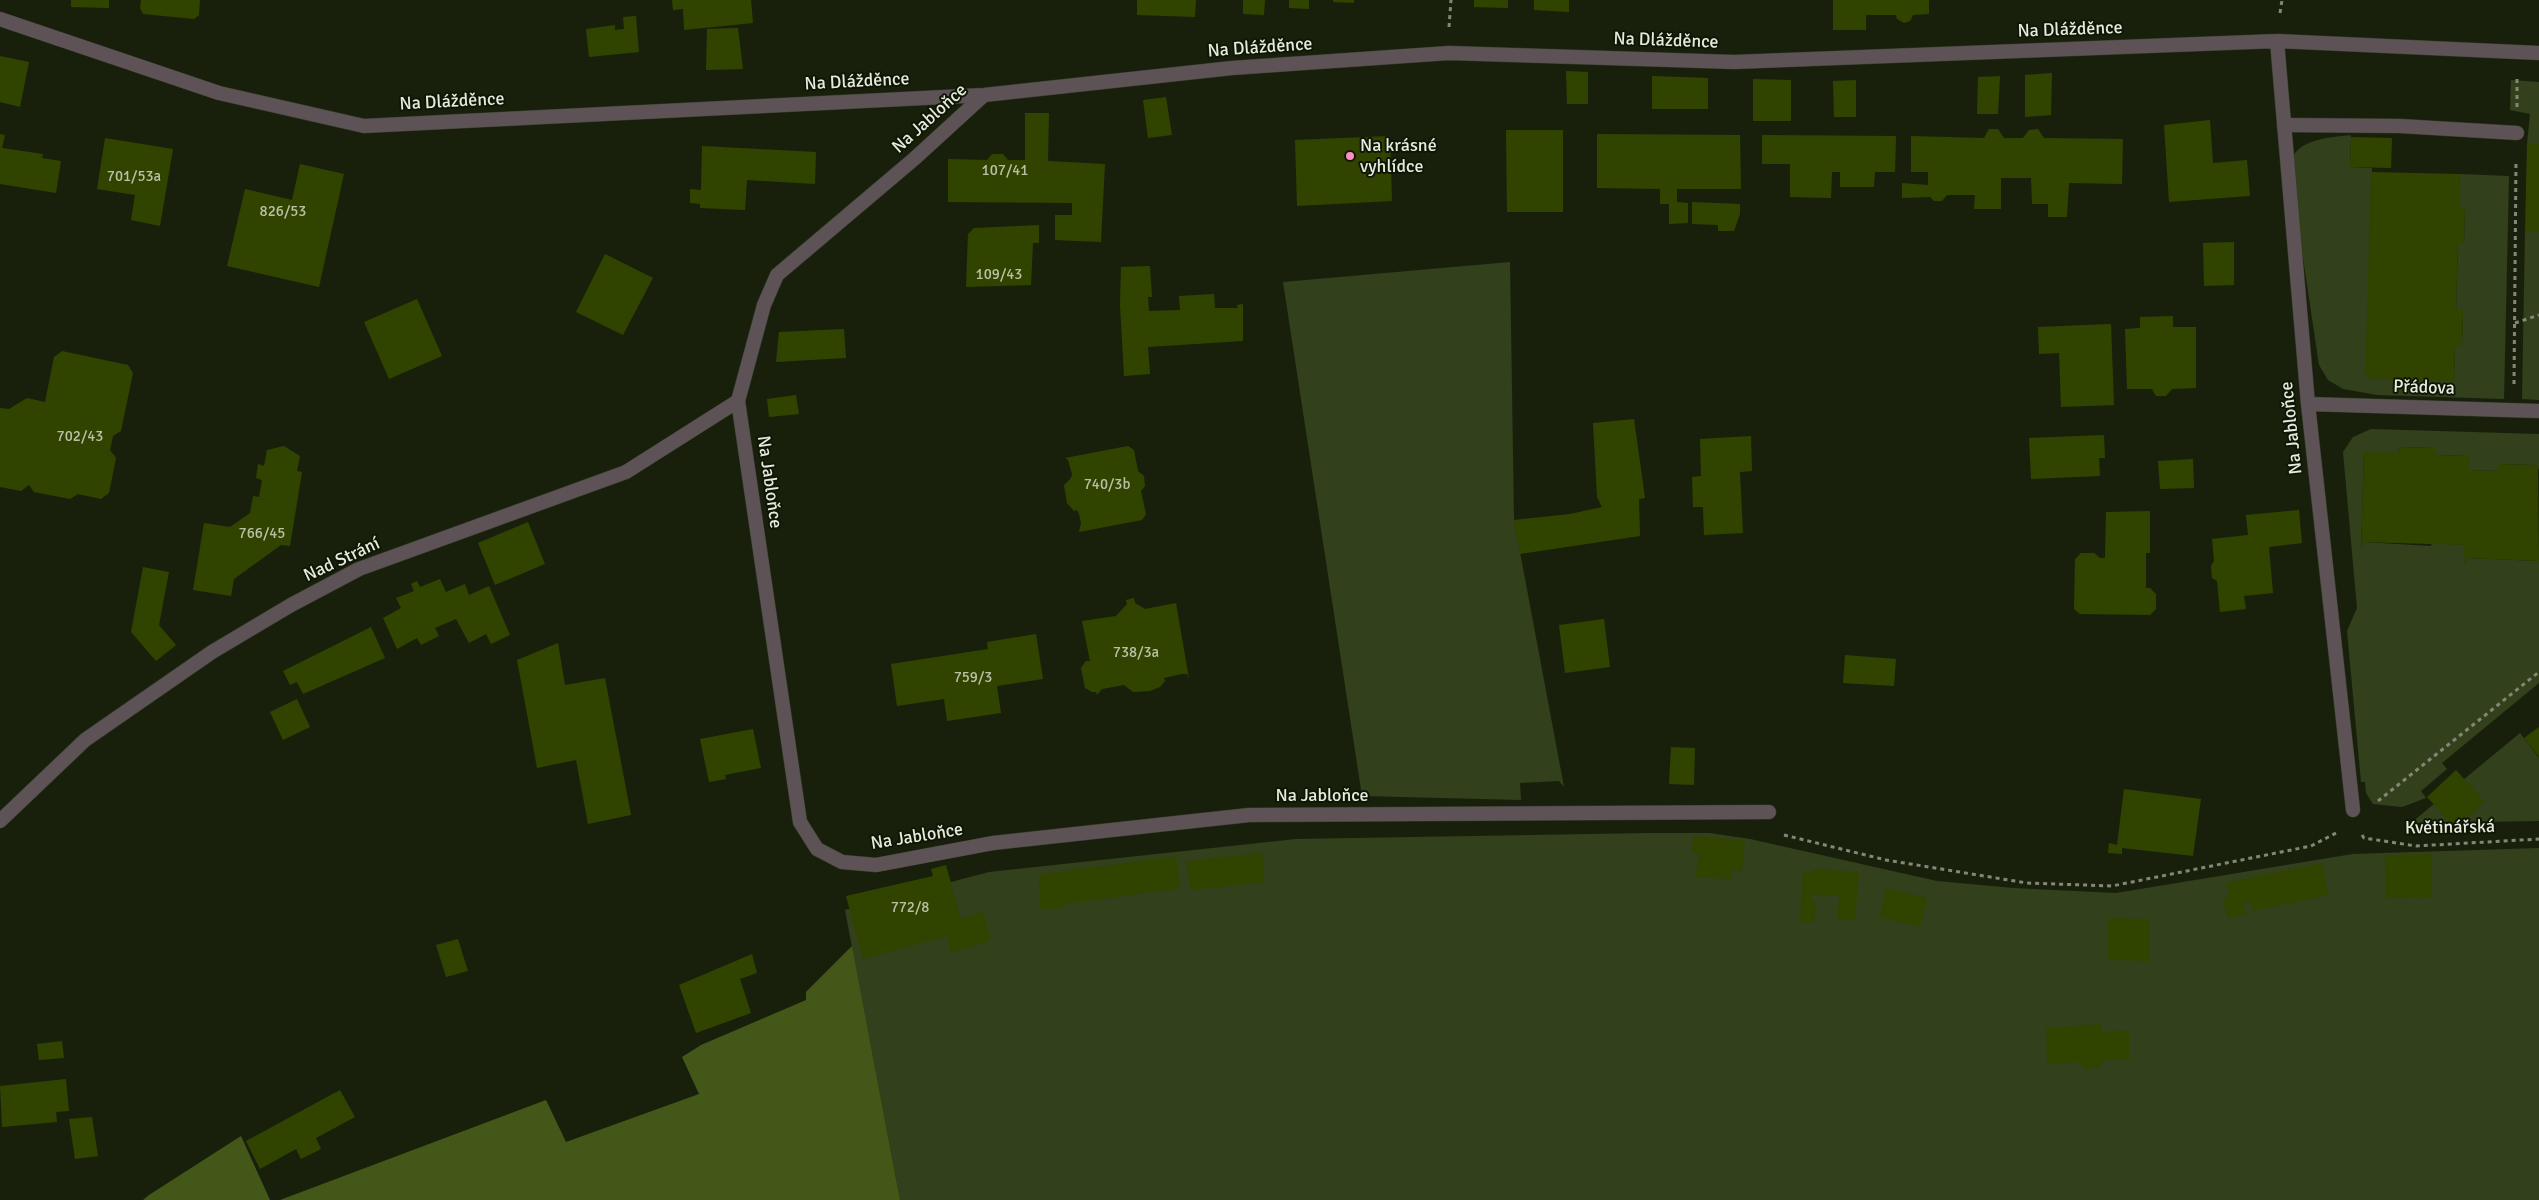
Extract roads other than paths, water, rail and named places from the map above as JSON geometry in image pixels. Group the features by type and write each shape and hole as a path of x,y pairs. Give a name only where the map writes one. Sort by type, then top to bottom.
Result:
{"street":[{"name":"Na Dlážděnce","path":"0,20 219,93 364,126 984,95 1232,68 1449,54 1734,62 2277,41 2539,53"},
{"name":"Na Jabloňce","path":"2277,41 2308,404 2353,810"},
{"name":"Na Jabloňce","path":"984,95 914,159 777,275 764,305 738,401 800,822 817,849 842,862 876,864 993,843 1249,815 1769,812"},
{"path":"2284,125 2400,126 2517,134"},
{"name":"Nad Strání","path":"0,821 85,740 212,652 291,605 359,569 626,472 738,401"},
{"name":"Přádova","path":"2308,404 2539,411"}],"place":[{"name":"Na krásné vyhlídce","path":"1350,156"}]}
